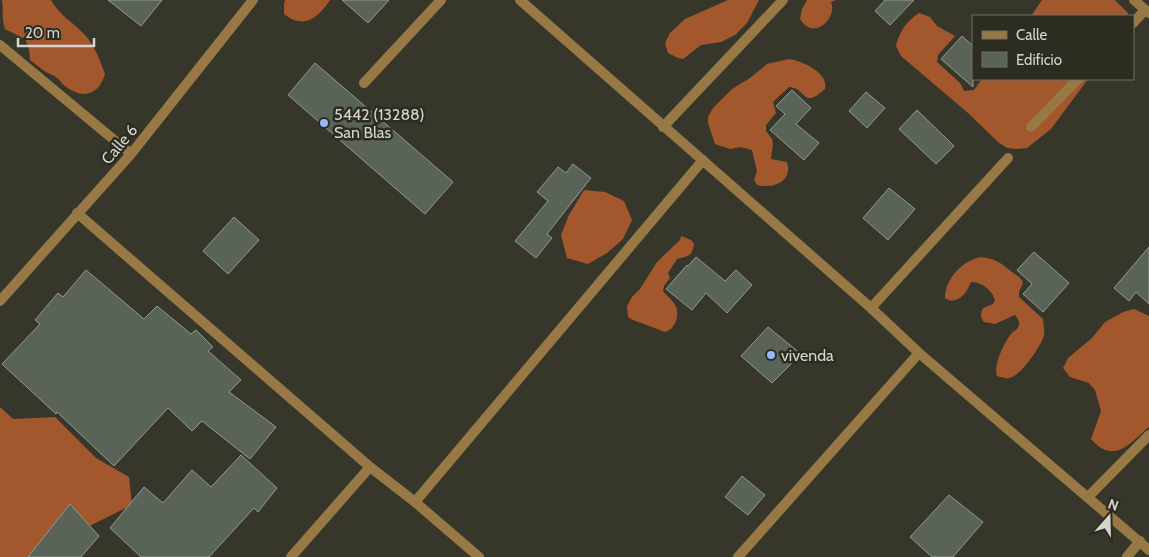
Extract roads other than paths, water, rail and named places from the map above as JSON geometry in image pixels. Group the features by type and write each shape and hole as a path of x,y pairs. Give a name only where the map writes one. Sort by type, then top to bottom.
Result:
{"street":[{"name":"Calle 6","path":"0,301 131,154 253,0"},
{"path":"364,83 441,0"},
{"path":"520,0 871,308 919,353 1149,550"},
{"path":"663,127 783,0"},
{"path":"1134,0 1147,12 1134,22"},
{"path":"0,45 131,154"},
{"path":"1031,127 1077,80"},
{"path":"871,308 1008,158"},
{"path":"415,502 703,160"},
{"path":"77,213 370,467 415,502 479,557"},
{"path":"738,557 919,353"},
{"path":"1088,496 1149,435"},
{"path":"291,557 370,467"},
{"path":"1127,557 1140,541"}],"place":[{"name":"5442 (13288) San Blas","path":"324,123"},
{"name":"vivenda","path":"771,355"}]}
